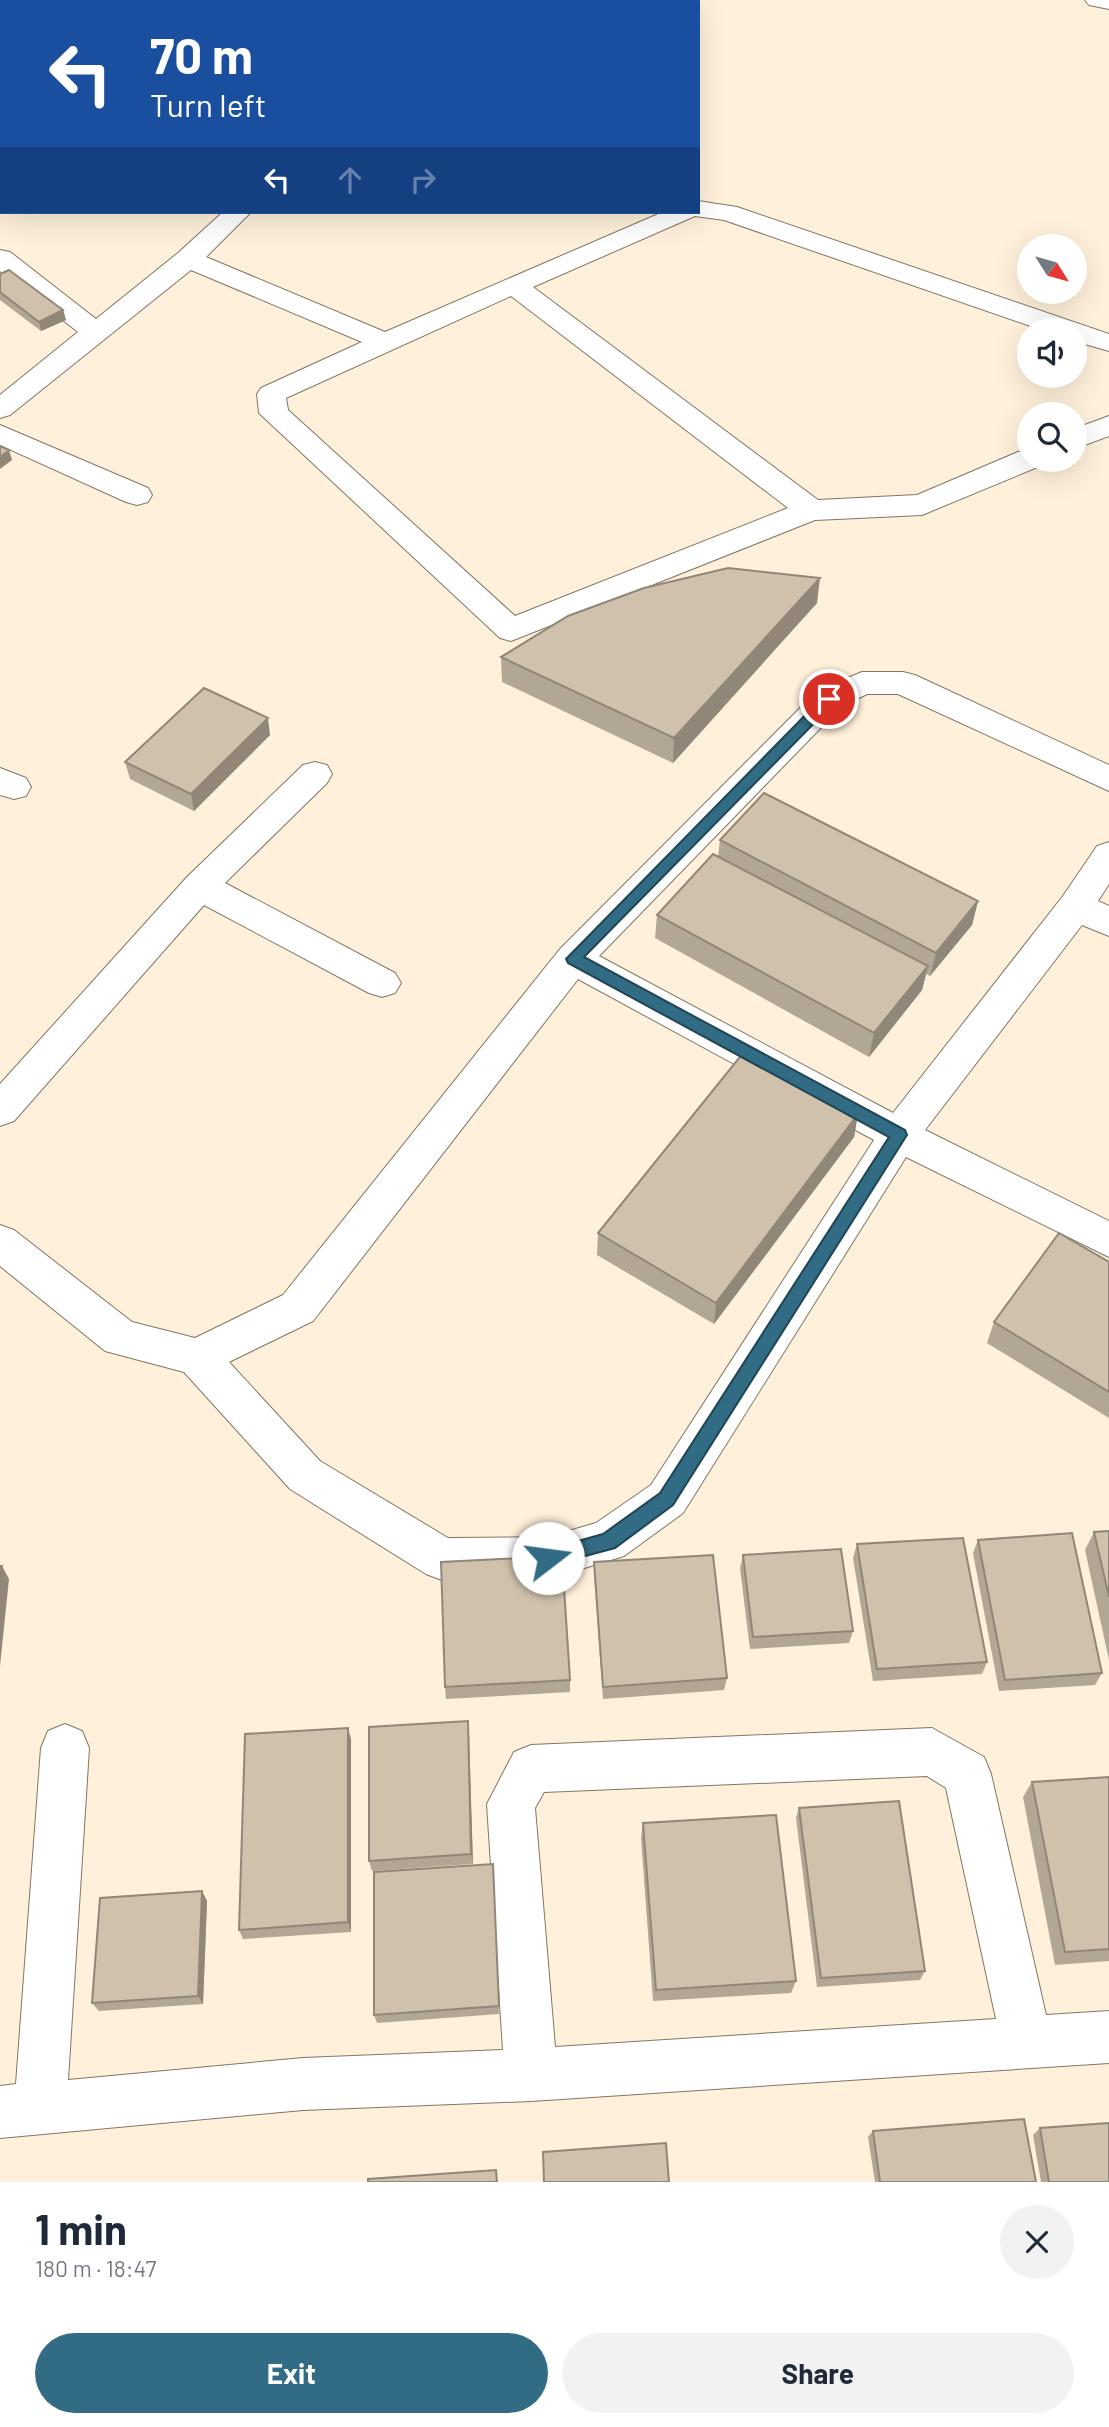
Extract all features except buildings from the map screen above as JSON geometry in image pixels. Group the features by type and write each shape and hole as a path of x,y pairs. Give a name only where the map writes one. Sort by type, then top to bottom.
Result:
{"street":[{"path":"1097,0 1109,2"},
{"path":"700,209 728,214 1036,318"},
{"path":"0,409 94,331 188,259 236,214"},
{"path":"680,214 513,285 271,394 274,413 511,630 811,510 922,505 1017,464"},
{"path":"0,258 94,331"},
{"path":"188,259 384,342"},
{"path":"513,285 811,510"},
{"path":"1087,335 1109,343"},
{"path":"1087,434 1109,425"},
{"path":"0,434 137,495"},
{"path":"197,1357 298,1308 573,959 829,699 862,683 903,683 1109,779"},
{"path":"0,1110 200,886 315,774"},
{"path":"0,1242 120,1338 197,1357 305,1475 442,1559 548,1558 608,1541 667,1499 899,1135 1093,914 1109,855"},
{"path":"200,886 382,983"},
{"path":"573,959 899,1135 1109,1240"},
{"path":"65,1748 20,2110 303,2084 531,2075 1026,2040 1109,2037"},
{"path":"531,2075 511,1804 531,1769 932,1752 967,1774 1026,2040"}],"route":[{"path":"548,1558 608,1541 667,1499 899,1135 573,959 829,699"}]}
